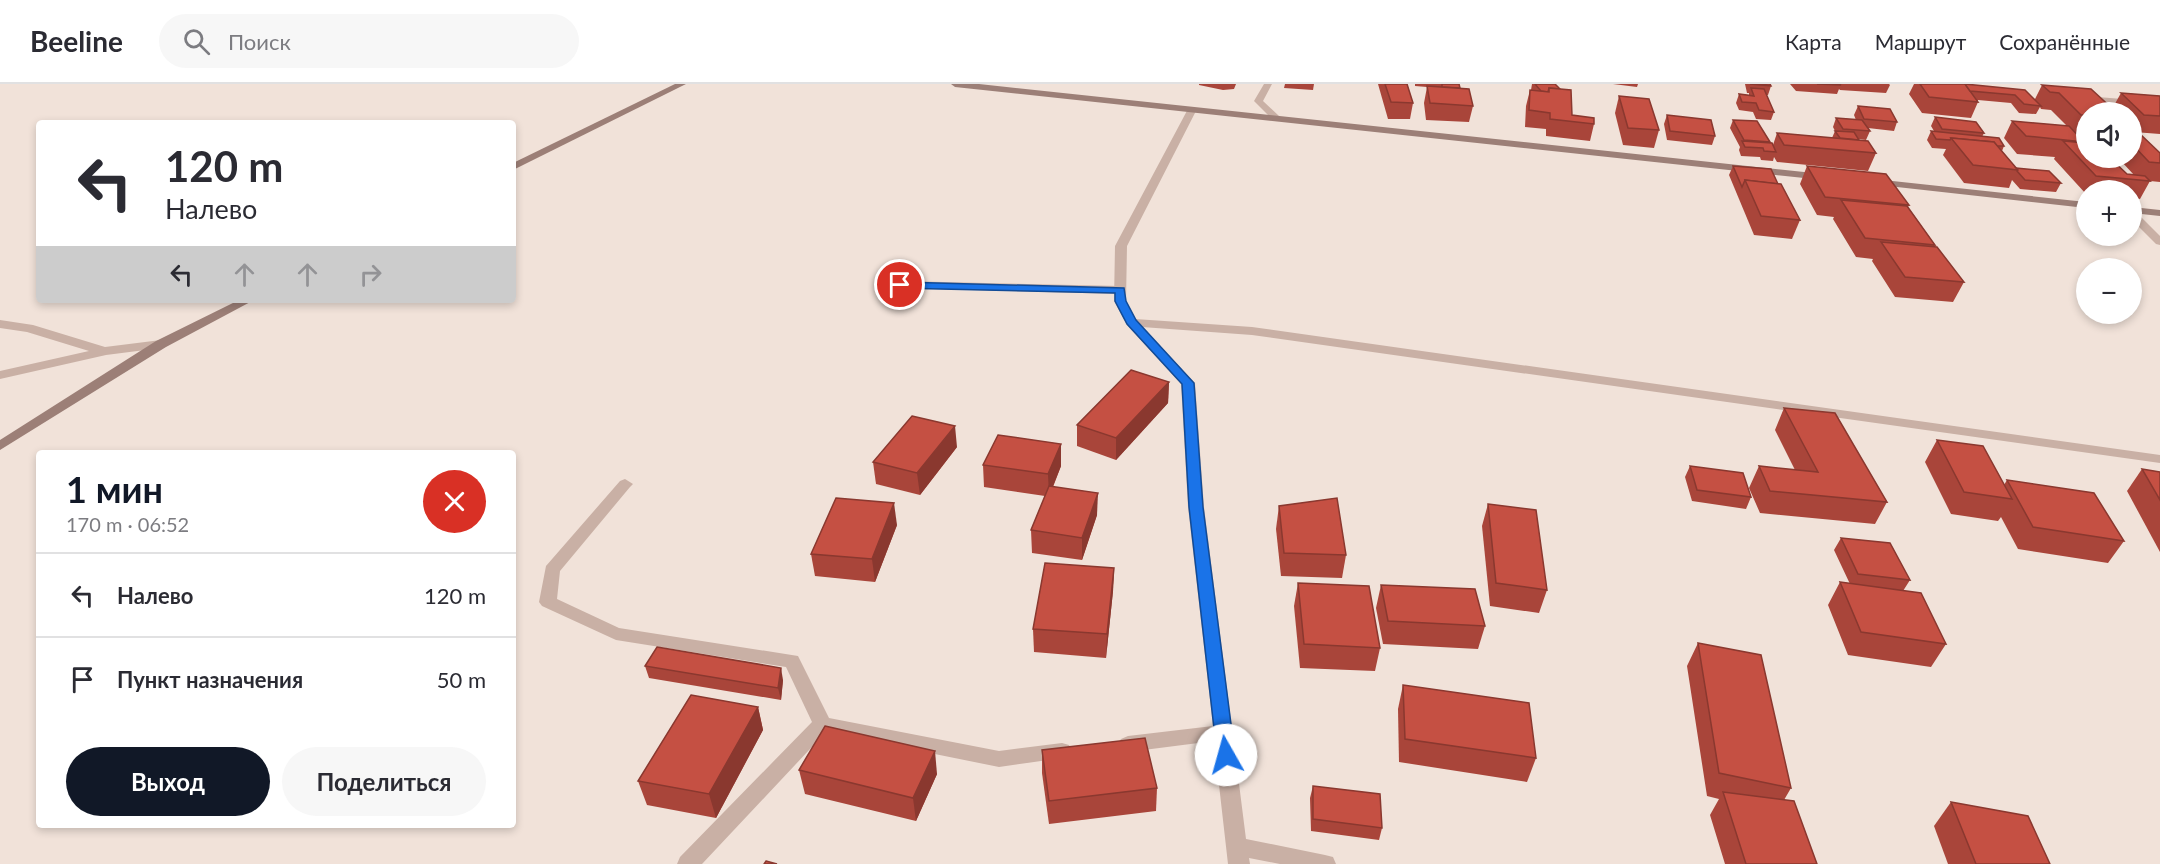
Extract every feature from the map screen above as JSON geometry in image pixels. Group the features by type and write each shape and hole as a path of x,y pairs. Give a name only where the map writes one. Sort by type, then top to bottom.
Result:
{"street":[{"path":"516,166 682,84"},
{"path":"955,84 1836,178"},
{"path":"1268,84 1258,101 1276,118"},
{"path":"2070,98 2160,105"},
{"path":"1192,109 1121,246 1120,301 1131,322 1188,383 1196,507 1238,855 1325,864"},
{"path":"1860,180 2076,204"},
{"path":"2142,212 2160,213"},
{"path":"2142,223 2160,242"},
{"path":"900,285 1120,290"},
{"path":"0,446 161,344 242,303"},
{"path":"1131,322 1252,331 2160,459"},
{"path":"0,324 29,328 106,351"},
{"path":"0,375 106,351 161,344"},
{"path":"625,484 552,570 548,602 616,633 792,661 822,724"},
{"path":"822,724 999,759 1082,749"},
{"path":"688,864 822,724"},
{"path":"1105,746 1223,732"}],"building":[{"path":"1385,84 1407,84 1413,103 1391,102"},
{"path":"1442,84 1459,84 1460,88 1442,87"},
{"path":"1535,84 1555,84 1560,89 1549,88 1548,92 1541,91"},
{"path":"1920,84 1965,84 1978,102 1929,97"},
{"path":"1965,84 2025,90 2041,106 2024,104 2015,95 1970,91"},
{"path":"2042,85 2091,89 2105,102 2076,102 2076,110 2059,93 2050,92"},
{"path":"1427,86 1469,89 1473,106 1430,103"},
{"path":"1549,88 1571,90 1572,115 1594,118 1594,124 1550,119 1550,113 1529,110 1530,90 1549,92"},
{"path":"1751,88 1764,89 1774,112 1759,110 1756,103 1742,102 1739,94 1754,96"},
{"path":"2121,93 2160,96 2160,116 2144,115 2142,102 2130,102"},
{"path":"1619,96 1649,99 1659,130 1628,128"},
{"path":"1858,106 1890,109 1897,122 1864,119"},
{"path":"1667,115 1711,120 1715,136 1670,131"},
{"path":"1935,117 1976,122 1984,133 1942,129"},
{"path":"1836,118 1862,120 1870,131 1843,129"},
{"path":"1733,120 1757,121 1770,142 1744,140"},
{"path":"2012,121 2069,126 2076,133 2076,141 2026,136"},
{"path":"1835,131 1854,132 1859,140 1840,138"},
{"path":"1931,131 1999,138 2004,146 1997,146 1994,142 1936,139"},
{"path":"1777,133 1868,141 1876,153 1784,145"},
{"path":"2142,136 2160,153 2160,163 2149,162 2142,155"},
{"path":"1951,138 1994,142 2018,170 1973,165"},
{"path":"1742,141 1772,143 1776,152 1764,151 1763,148 1745,147"},
{"path":"2063,141 2076,142 2076,155"},
{"path":"1733,166 1771,169 1778,184 1745,180 1742,187"},
{"path":"1807,166 1886,174 1909,205 1825,197"},
{"path":"2016,168 2049,171 2061,183 2025,180"},
{"path":"2088,168 2121,168 2127,174 2145,176 2150,181 2142,180 2096,176"},
{"path":"1745,180 1781,184 1800,220 1761,216"},
{"path":"1841,200 1907,206 1935,245 1865,238"},
{"path":"1881,242 1937,247 1964,282 1905,277"},
{"path":"1131,370 1169,382 1116,438 1077,425"},
{"path":"1784,408 1835,413 1887,502 1770,491 1759,466 1818,472"},
{"path":"912,416 955,426 917,473 873,462"},
{"path":"998,435 1061,444 1048,474 983,465"},
{"path":"1937,440 1983,446 2012,499 1964,492"},
{"path":"1690,466 1743,473 1751,497 1697,490"},
{"path":"2142,469 2160,472 2160,500"},
{"path":"2007,480 2094,493 2124,541 2033,527"},
{"path":"1049,486 1098,493 1082,538 1031,530"},
{"path":"836,498 894,503 872,559 811,554"},
{"path":"1337,498 1346,555 1284,553 1279,506"},
{"path":"1488,504 1536,510 1547,590 1496,583"},
{"path":"1841,538 1890,543 1910,580 1858,574"},
{"path":"1045,563 1114,568 1107,634 1033,629"},
{"path":"1840,582 1921,593 1946,644 1861,632"},
{"path":"1298,583 1369,586 1380,648 1304,644"},
{"path":"1381,585 1475,589 1485,626 1388,621"},
{"path":"1698,643 1761,655 1791,788 1719,773"},
{"path":"657,647 781,668 778,688 645,666"},
{"path":"1403,685 1529,703 1536,758 1405,739"},
{"path":"691,695 758,707 709,794 638,781"},
{"path":"825,726 935,751 913,798 799,770"},
{"path":"1145,738 1157,788 1049,801 1042,750"},
{"path":"1313,786 1380,794 1382,828 1313,819"},
{"path":"1723,792 1794,801 1817,864 1746,864"},
{"path":"1951,802 2028,816 2050,864 1976,864"}],"route":[{"path":"900,285 1120,290 1120,301 1131,322 1188,383 1196,507 1226,755"}]}
